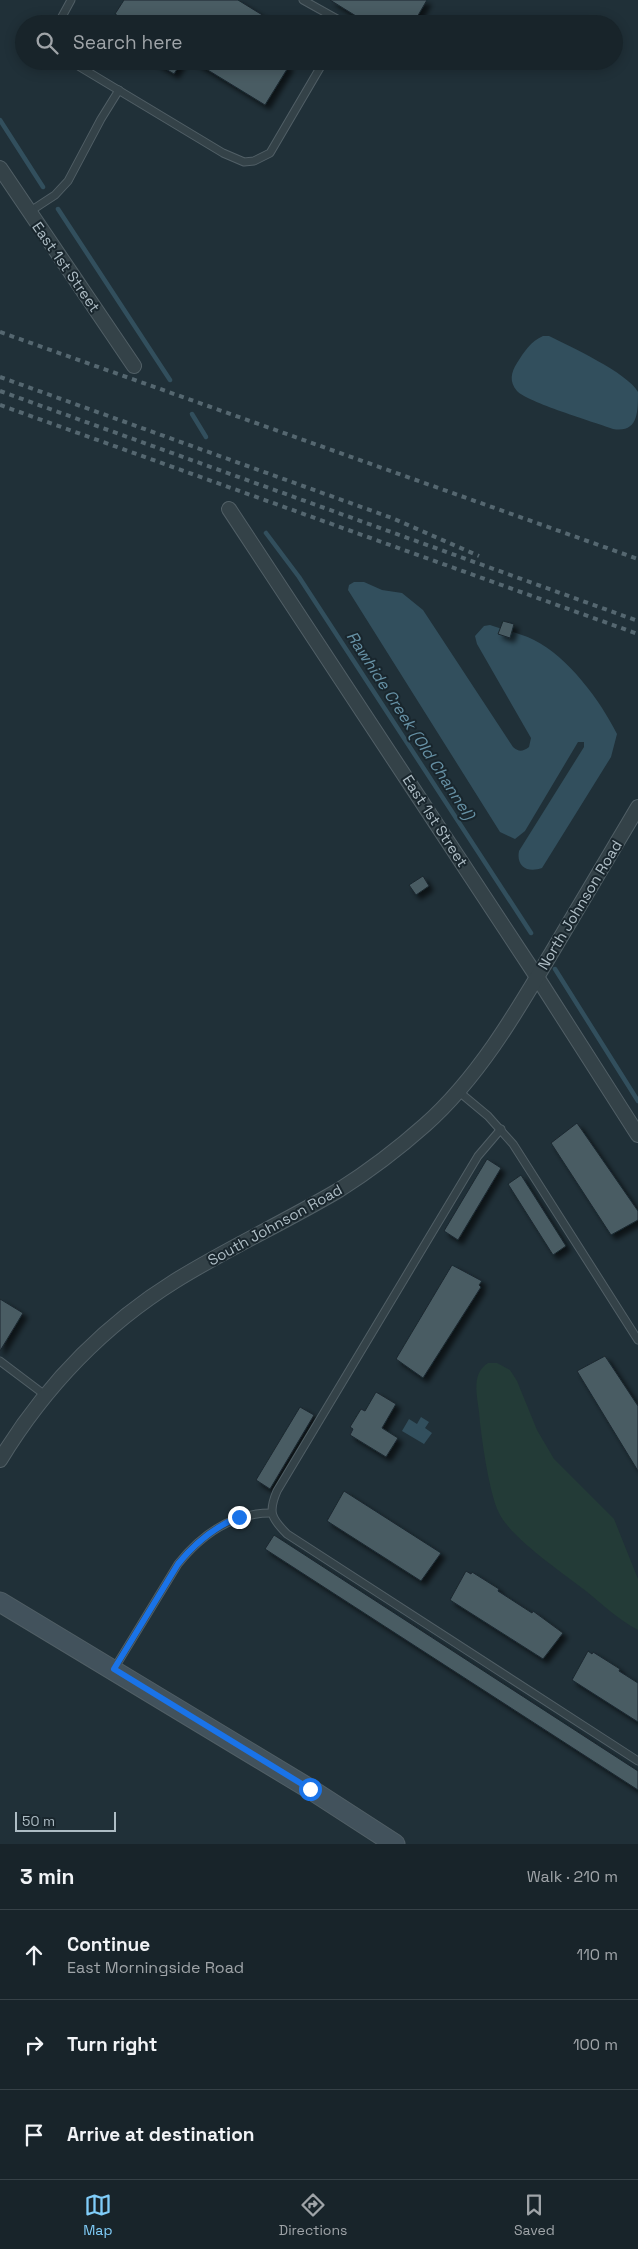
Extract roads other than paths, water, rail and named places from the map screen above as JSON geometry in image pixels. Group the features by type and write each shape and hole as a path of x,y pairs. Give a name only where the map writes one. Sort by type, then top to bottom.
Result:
{"street":[{"name":"East 1st Street","path":"0,168 134,366"},
{"name":"East 1st Street","path":"229,509 537,976 638,1135"},
{"name":"North Johnson Road","path":"537,976 638,807"},
{"name":"South Johnson Road","path":"0,1460 24,1422 45,1395 92,1344 130,1313 174,1281 324,1198 374,1167 426,1124 458,1092 498,1038 537,976"},
{"path":"0,1602 114,1669 310,1789 395,1844"}],"lane":[{"path":"63,15 71,0"},
{"path":"303,0 330,15"},
{"path":"85,70 223,153 244,162 254,161 270,153 319,70"},
{"path":"28,212 55,194 68,181 101,119 119,90"},
{"path":"458,1092 501,1129 513,1144 638,1340"},
{"path":"501,1129 478,1156 278,1491 272,1502 271,1513 276,1524 287,1534 638,1761"},
{"path":"0,1361 45,1395"},
{"path":"114,1669 178,1564 188,1551 226,1522 255,1513 271,1513"}],"water":[{"path":"543,336 549,336 597,361 623,377 632,385 638,392 638,407 632,425 627,428 613,429 534,401 523,396 514,388 512,373 515,366 528,347"},
{"path":"354,582 364,582 382,590 402,593 423,610 513,747 517,750 522,751 529,747 531,738 477,644 475,636 484,626 490,625 523,635 547,648 571,668 602,707 617,734 611,757 542,868 532,870 521,865 519,851 584,747 584,742 578,742 525,831 515,839 500,832 348,590 349,585"},
{"path":"421,1417 429,1422 425,1428 432,1433 424,1444 402,1431 409,1419 417,1424"}],"waterway":[{"name":"Rawhide Creek (Old Channel)","path":"0,120 43,187"},
{"name":"Rawhide Creek (Old Channel)","path":"58,209 170,380"},
{"name":"Rawhide Creek (Old Channel)","path":"192,414 206,437"},
{"name":"Rawhide Creek (Old Channel)","path":"266,533 299,577 531,933"},
{"name":"Rawhide Creek (Old Channel)","path":"555,969 638,1101"}],"railway":[{"path":"0,332 638,559"},
{"path":"0,377 392,518 479,556"},
{"path":"0,391 638,621"},
{"path":"0,405 638,634"}]}
